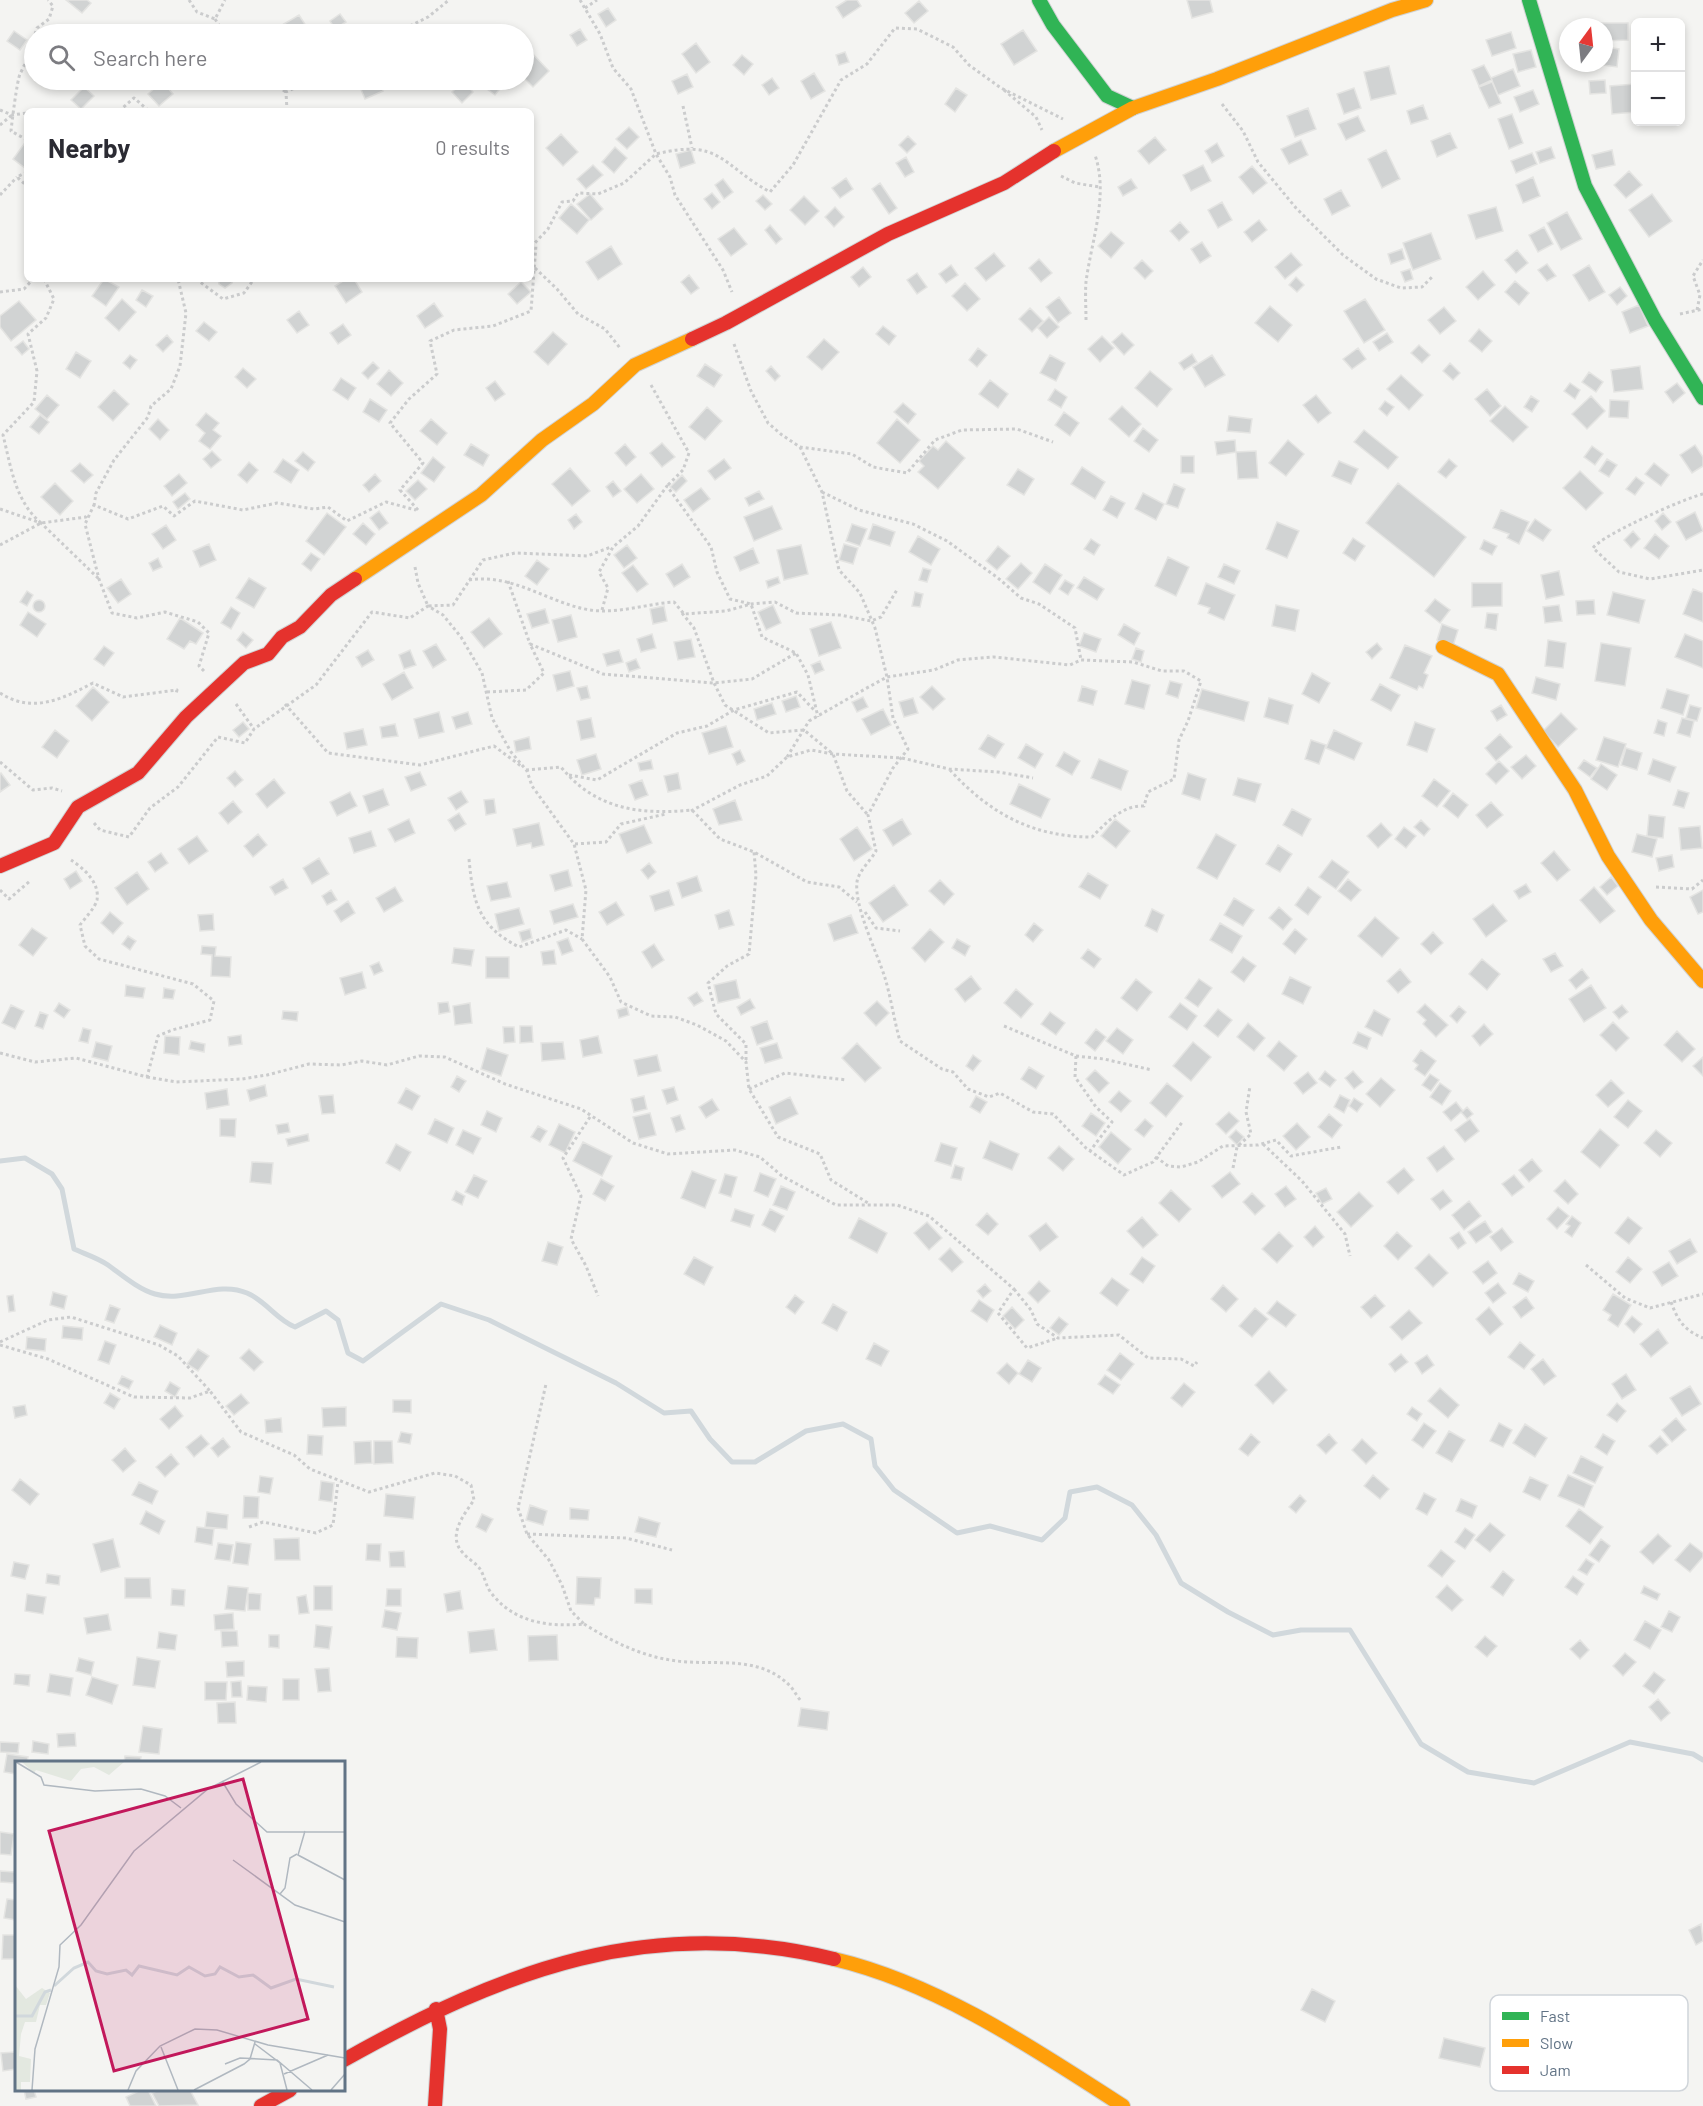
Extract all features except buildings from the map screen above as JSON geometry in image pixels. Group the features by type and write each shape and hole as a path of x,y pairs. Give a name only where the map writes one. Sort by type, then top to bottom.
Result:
{"street":[{"path":"1039,0 1053,25 1107,96 1133,108"},
{"path":"0,866 54,843 78,807 138,773 186,717 221,687 244,663 268,654 282,637 300,627 331,595 481,495 542,440 593,404 635,365 726,323 888,234 1004,183 1086,131 1133,108 1217,80 1392,10 1426,0"},
{"path":"1529,0 1585,186 1655,320 1703,399"},
{"path":"1443,647 1498,674 1525,711 1564,777 1575,790 1608,856 1651,920 1703,981"},
{"path":"345,2059 436,2009 494,1985 592,1954 645,1945 703,1942 804,1952 854,1964 938,1998 1015,2038 1124,2106"},
{"path":"435,2106 440,2038 436,2009"},
{"path":"261,2106 289,2091"}],"path":[{"path":"42,24 49,19 52,6 48,0"},
{"path":"189,0 197,12 215,19 218,24"},
{"path":"215,19 225,0"},
{"path":"413,24 449,0"},
{"path":"580,0 613,68 631,89 656,154 670,177 675,195 723,270 732,288 731,297"},
{"path":"585,8 597,0"},
{"path":"534,271 536,244 562,202 573,201 578,193 598,194 624,183 656,154 692,147 727,160 753,183 770,192 793,165 841,80 867,64 895,28 917,29 953,46 969,64 1001,88 1086,131 1097,159 1100,187 1096,232 1086,284 1086,320"},
{"path":"24,68 19,76 18,97 12,115 11,131 24,138"},
{"path":"286,92 290,90"},
{"path":"286,92 287,108"},
{"path":"122,108 134,98 146,108"},
{"path":"1220,100 1243,131 1258,162 1296,208 1343,255 1376,279 1401,288 1422,286 1433,276"},
{"path":"683,106 692,147"},
{"path":"0,110 12,115 24,113"},
{"path":"0,125 12,115"},
{"path":"0,195 17,177 24,174"},
{"path":"17,177 24,183"},
{"path":"1697,310 1700,295 1693,276 1703,260"},
{"path":"0,292 24,289 30,282"},
{"path":"45,282 54,300 46,318 28,334 37,371 33,402 3,435 19,493 27,511 99,579"},
{"path":"179,282 186,313 180,366 171,388 151,406 148,417 114,460 96,493 94,505 84,524 99,579 112,613 137,618 165,612 198,621 209,633 199,666 221,687 254,729"},
{"path":"200,282 223,299 244,292 252,282"},
{"path":"94,505 128,519 163,506 174,516 195,501 243,510 278,503 314,509 328,507 347,521 386,502 419,511 400,490 423,463 390,423 409,399 437,374 430,341 454,330 493,326 531,311 533,282"},
{"path":"726,323 751,391 768,423 800,447 822,492 839,570 860,593 871,621 887,677 892,718 908,749 893,768 868,815"},
{"path":"800,447 852,454 873,467 907,472 935,440 962,430 1017,429 1053,442"},
{"path":"602,610 608,588 599,572 613,547 638,526 667,486 711,547 717,572 730,599 751,604"},
{"path":"822,492 859,510 913,524 947,541 998,578 1021,598 1039,604 1076,628 1081,660"},
{"path":"1703,494 1673,505 1593,548 1619,572 1650,579 1703,570"},
{"path":"0,545 41,523 86,517 94,505"},
{"path":"0,509 41,523"},
{"path":"412,543 417,583 428,606 442,615 461,637 482,673 492,718 511,752 527,771 532,786 574,844 586,890 582,939"},
{"path":"0,762 33,790 52,788 64,792 100,830 129,837 150,808 178,787 218,737 245,743 254,729 315,684 372,612 410,618 428,606 453,605 483,560 500,554 587,556 613,547"},
{"path":"469,580 483,577 508,580 558,602 602,610 615,611 648,603 674,602"},
{"path":"492,718 487,691 526,690 544,673 530,644 508,580"},
{"path":"674,602 684,614 726,611 751,604 775,602 796,613 840,615 871,621 881,617 898,588"},
{"path":"674,602 694,628 714,683 725,705 769,733 804,730 834,754 847,791 868,815 876,851 857,879 857,901 885,978 900,1041 942,1069 953,1072 968,1089 989,1097 1000,1093 1032,1112 1053,1113 1090,1151 1124,1175 1153,1162 1183,1121"},
{"path":"751,604 762,637 796,653 808,675 817,714"},
{"path":"530,644 603,674 714,683 752,679 796,653"},
{"path":"574,844 606,842 621,824 692,810 740,785 767,776 788,757 809,721 817,714 887,677 934,669 958,660 994,657 1070,665 1081,660 1133,662 1162,670 1184,671 1201,681 1179,740 1174,779 1148,792 1144,806 1134,806 1113,816 1092,837 1069,837 1013,822 987,806 949,770"},
{"path":"0,693 11,700 43,705 65,698 93,683 123,697 177,690 173,699"},
{"path":"567,775 597,780 677,733 706,726 734,710 797,692 817,714"},
{"path":"285,704 328,753 343,753 366,760 420,765 494,746 527,771 561,767 567,775 603,802 654,813 692,810"},
{"path":"788,757 811,750 834,754 902,758 949,770 998,772 1033,778"},
{"path":"692,810 720,839 754,852 807,882 839,887 857,901 876,928 900,931"},
{"path":"754,852 756,875 748,954 727,966 708,983 716,1014 746,1044 749,1089 778,1137 820,1154 831,1180 868,1203"},
{"path":"67,858 86,870 96,890 97,901 80,925 85,946 99,959 193,984 214,1001 210,1020 158,1036 147,1077"},
{"path":"469,859 471,885 478,909 497,936 519,947 566,930 582,939 610,977 621,1002 651,1016 675,1017 697,1025 726,1041 746,1062"},
{"path":"0,890 9,899 32,879"},
{"path":"1628,885 1692,889 1703,880"},
{"path":"1004,1026 1076,1056 1104,1059 1152,1070"},
{"path":"0,1053 35,1062 75,1058 147,1077 176,1082 242,1079 309,1064 341,1065 362,1061 387,1065 419,1056 445,1057 505,1084 581,1109 633,1143 668,1154 735,1150 760,1157 782,1176 836,1205 868,1203 897,1205 928,1216 1014,1289 1031,1310 1037,1324 1058,1338"},
{"path":"1076,1056 1075,1077 1096,1107 1112,1122 1090,1151"},
{"path":"749,1089 785,1072 847,1080"},
{"path":"1233,1168 1238,1147 1251,1134 1246,1112 1250,1086"},
{"path":"591,1117 563,1158 582,1196 571,1239 586,1266 598,1296"},
{"path":"1156,1157 1168,1166 1181,1167 1198,1162 1222,1146 1238,1147 1276,1140 1291,1156 1341,1147"},
{"path":"1263,1144 1302,1181 1345,1234 1350,1256"},
{"path":"1586,1265 1625,1298 1650,1308 1703,1294"},
{"path":"1014,1289 998,1313 1027,1348 1058,1338 1119,1335 1148,1358 1181,1359 1194,1366 1197,1362"},
{"path":"1671,1302 1678,1320 1688,1332 1703,1338"},
{"path":"0,1343 48,1320 71,1317 159,1345 178,1356 210,1391 241,1432 276,1445 294,1455 310,1469 369,1492 435,1473 455,1476 471,1485 474,1500 458,1524 456,1538 461,1551 480,1569 491,1593 508,1609 535,1623 584,1624"},
{"path":"0,1343 48,1359 134,1397 190,1398 210,1391"},
{"path":"546,1384 518,1508 526,1534 549,1560 562,1585 571,1611 584,1624 618,1646 677,1661 746,1663 760,1668 792,1688 802,1702"},
{"path":"249,1527 263,1522 316,1533 333,1525 339,1481"},
{"path":"526,1534 626,1538 672,1550"}],"waterway":[{"path":"0,1161 25,1158 52,1174 62,1189 74,1249 96,1258 142,1289 167,1296 224,1289 236,1290 254,1296 295,1327 326,1311 338,1320 348,1353 363,1361 441,1304 489,1320 616,1383 664,1413 691,1411 710,1439 732,1462 755,1462 806,1431 843,1424 871,1439 875,1466 894,1490 957,1533 990,1526 1042,1540 1065,1518 1070,1492 1097,1487 1132,1505 1156,1535 1181,1583 1228,1612 1273,1635 1301,1630 1350,1630 1421,1744 1468,1772 1534,1783 1630,1742 1693,1754 1703,1760"}],"traffic: fast":[{"path":"1039,0 1053,25 1107,96 1133,108"},
{"path":"1529,0 1585,186 1655,320 1703,398"}],"traffic: slow":[{"path":"1054,151 1133,108 1217,79 1392,10 1426,0"},
{"path":"355,579 481,495 542,440 593,404 635,365 692,339"},
{"path":"1443,647 1498,674 1575,790 1608,856 1651,920 1703,981"},
{"path":"834,1959 873,1970 948,2001 1020,2041 1123,2106"}],"traffic: jam":[{"path":"692,339 726,323 888,234 1004,183 1054,151"},
{"path":"0,866 54,843 78,807 138,773 186,717 244,663 268,654 282,637 300,627 331,595 355,579"},
{"path":"345,2059 462,2000 521,1977 580,1959 640,1947 702,1943 766,1947 834,1959"},
{"path":"435,2106 440,2029 436,2009"},
{"path":"261,2106 288,2091"}]}
